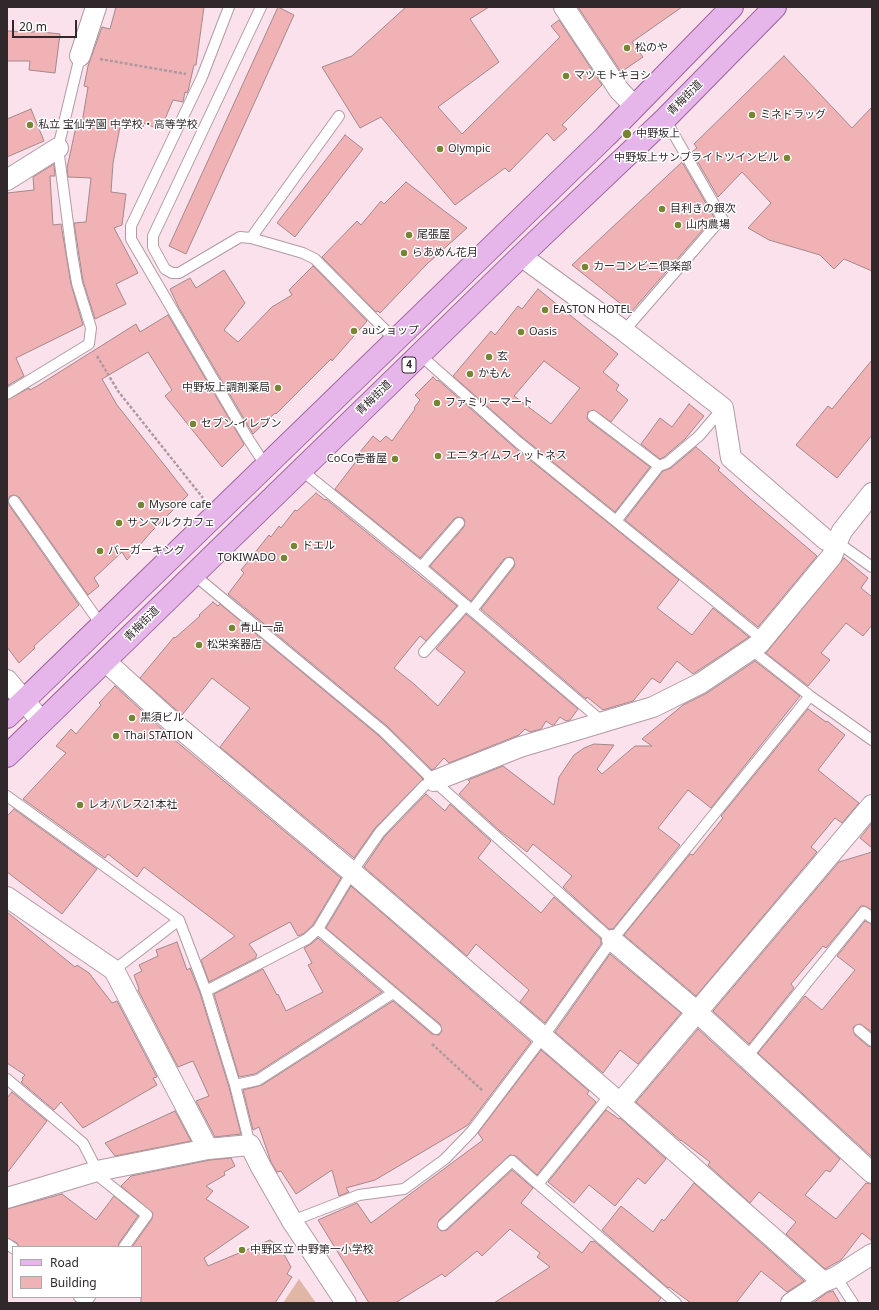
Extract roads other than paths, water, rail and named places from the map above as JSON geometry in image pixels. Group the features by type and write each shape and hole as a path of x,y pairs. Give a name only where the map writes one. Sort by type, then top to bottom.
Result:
{"main road":[{"name":"青梅街道","path":"7,756 300,469 665,118 775,7"},
{"path":"7,717 635,107 724,10"}],"street":[{"path":"80,56 96,7"},
{"path":"564,7 619,90 635,107"},
{"path":"7,180 58,148"},
{"path":"521,256 624,331 723,408 731,458 826,540 837,542"},
{"path":"434,781 520,747 604,723 653,707 701,683 759,644 832,556 842,530 872,493"},
{"path":"105,661 170,720 352,872 615,1099 830,1280"},
{"path":"7,680 42,722"},
{"path":"615,1099 697,1012 872,805"},
{"path":"7,898 114,970 208,1149"},
{"path":"612,940 697,1012 872,1173"},
{"path":"7,1198 97,1171 208,1149 250,1145 292,1221 346,1303"},
{"path":"791,1303 872,1254"}],"lane":[{"path":"229,7 202,77 131,226 131,238 247,437 266,466"},
{"path":"261,7 154,236 154,247 165,269 172,273 179,274 240,237 250,238 303,253 315,259 395,340"},
{"path":"7,394 89,344 91,328 77,283 58,148 80,56"},
{"path":"250,238 339,116"},
{"path":"624,331 722,218 665,118"},
{"path":"419,354 518,442 757,635 759,644 757,654 810,696 872,740"},
{"path":"616,521 659,466 668,463 699,436 723,408"},
{"path":"593,416 659,466"},
{"path":"300,469 421,567 604,723"},
{"path":"14,501 102,626"},
{"path":"421,567 459,523"},
{"path":"837,542 872,566"},
{"path":"424,652 469,608 509,563"},
{"path":"193,574 383,731 434,781 612,940"},
{"path":"292,1221 359,1195 404,1189 445,1159 472,1131 495,1102 612,940 810,696"},
{"path":"206,991 307,939 318,929 352,872 380,832 425,785 434,781"},
{"path":"7,796 179,920 206,991 235,1085 250,1145"},
{"path":"746,1058 864,912 872,918"},
{"path":"114,970 179,920"},
{"path":"318,929 436,1029"},
{"path":"235,1085 258,1080 394,993"},
{"path":"859,1030 872,1041"},
{"path":"7,1079 83,1143 101,1178 147,1215 125,1246"},
{"path":"538,1184 615,1099"},
{"path":"443,1224 512,1161 676,1303"},
{"path":"830,1280 853,1303"}],"place":[{"name":"松のや","path":"627,48"},
{"name":"マツモトキヨシ","path":"566,76"},
{"name":"ミネドラッグ","path":"752,115"},
{"name":"私立 宝仙学園 中学校・高等学校","path":"30,125"},
{"name":"中野坂上","path":"627,134"},
{"name":"Olympic","path":"440,149"},
{"name":"中野坂上サンブライトツインビル","path":"787,158"},
{"name":"目利きの銀次","path":"662,209"},
{"name":"山内農場","path":"678,225"},
{"name":"尾張屋","path":"409,235"},
{"name":"らあめん花月","path":"404,253"},
{"name":"カーコンビニ倶楽部","path":"585,267"},
{"name":"EASTON HOTEL","path":"545,310"},
{"name":"auショップ","path":"354,331"},
{"name":"Oasis","path":"521,332"},
{"name":"玄","path":"489,357"},
{"name":"かもん","path":"470,374"},
{"name":"中野坂上調剤薬局","path":"278,388"},
{"name":"ファミリーマート","path":"437,403"},
{"name":"セブン-イレブン","path":"193,424"},
{"name":"エニタイムフィットネス","path":"438,456"},
{"name":"CoCo壱番屋","path":"395,459"},
{"name":"Mysore cafe","path":"141,505"},
{"name":"サンマルクカフェ","path":"119,523"},
{"name":"ドエル","path":"294,546"},
{"name":"バーガーキング","path":"100,551"},
{"name":"TOKIWADO","path":"284,558"},
{"name":"青山一品","path":"232,628"},
{"name":"松栄楽器店","path":"199,645"},
{"name":"黒須ビル","path":"132,718"},
{"name":"Thai STATION","path":"116,736"},
{"name":"レオパレス21本社","path":"80,805"},
{"name":"中野区立 中野第一小学校","path":"242,1250"}]}
